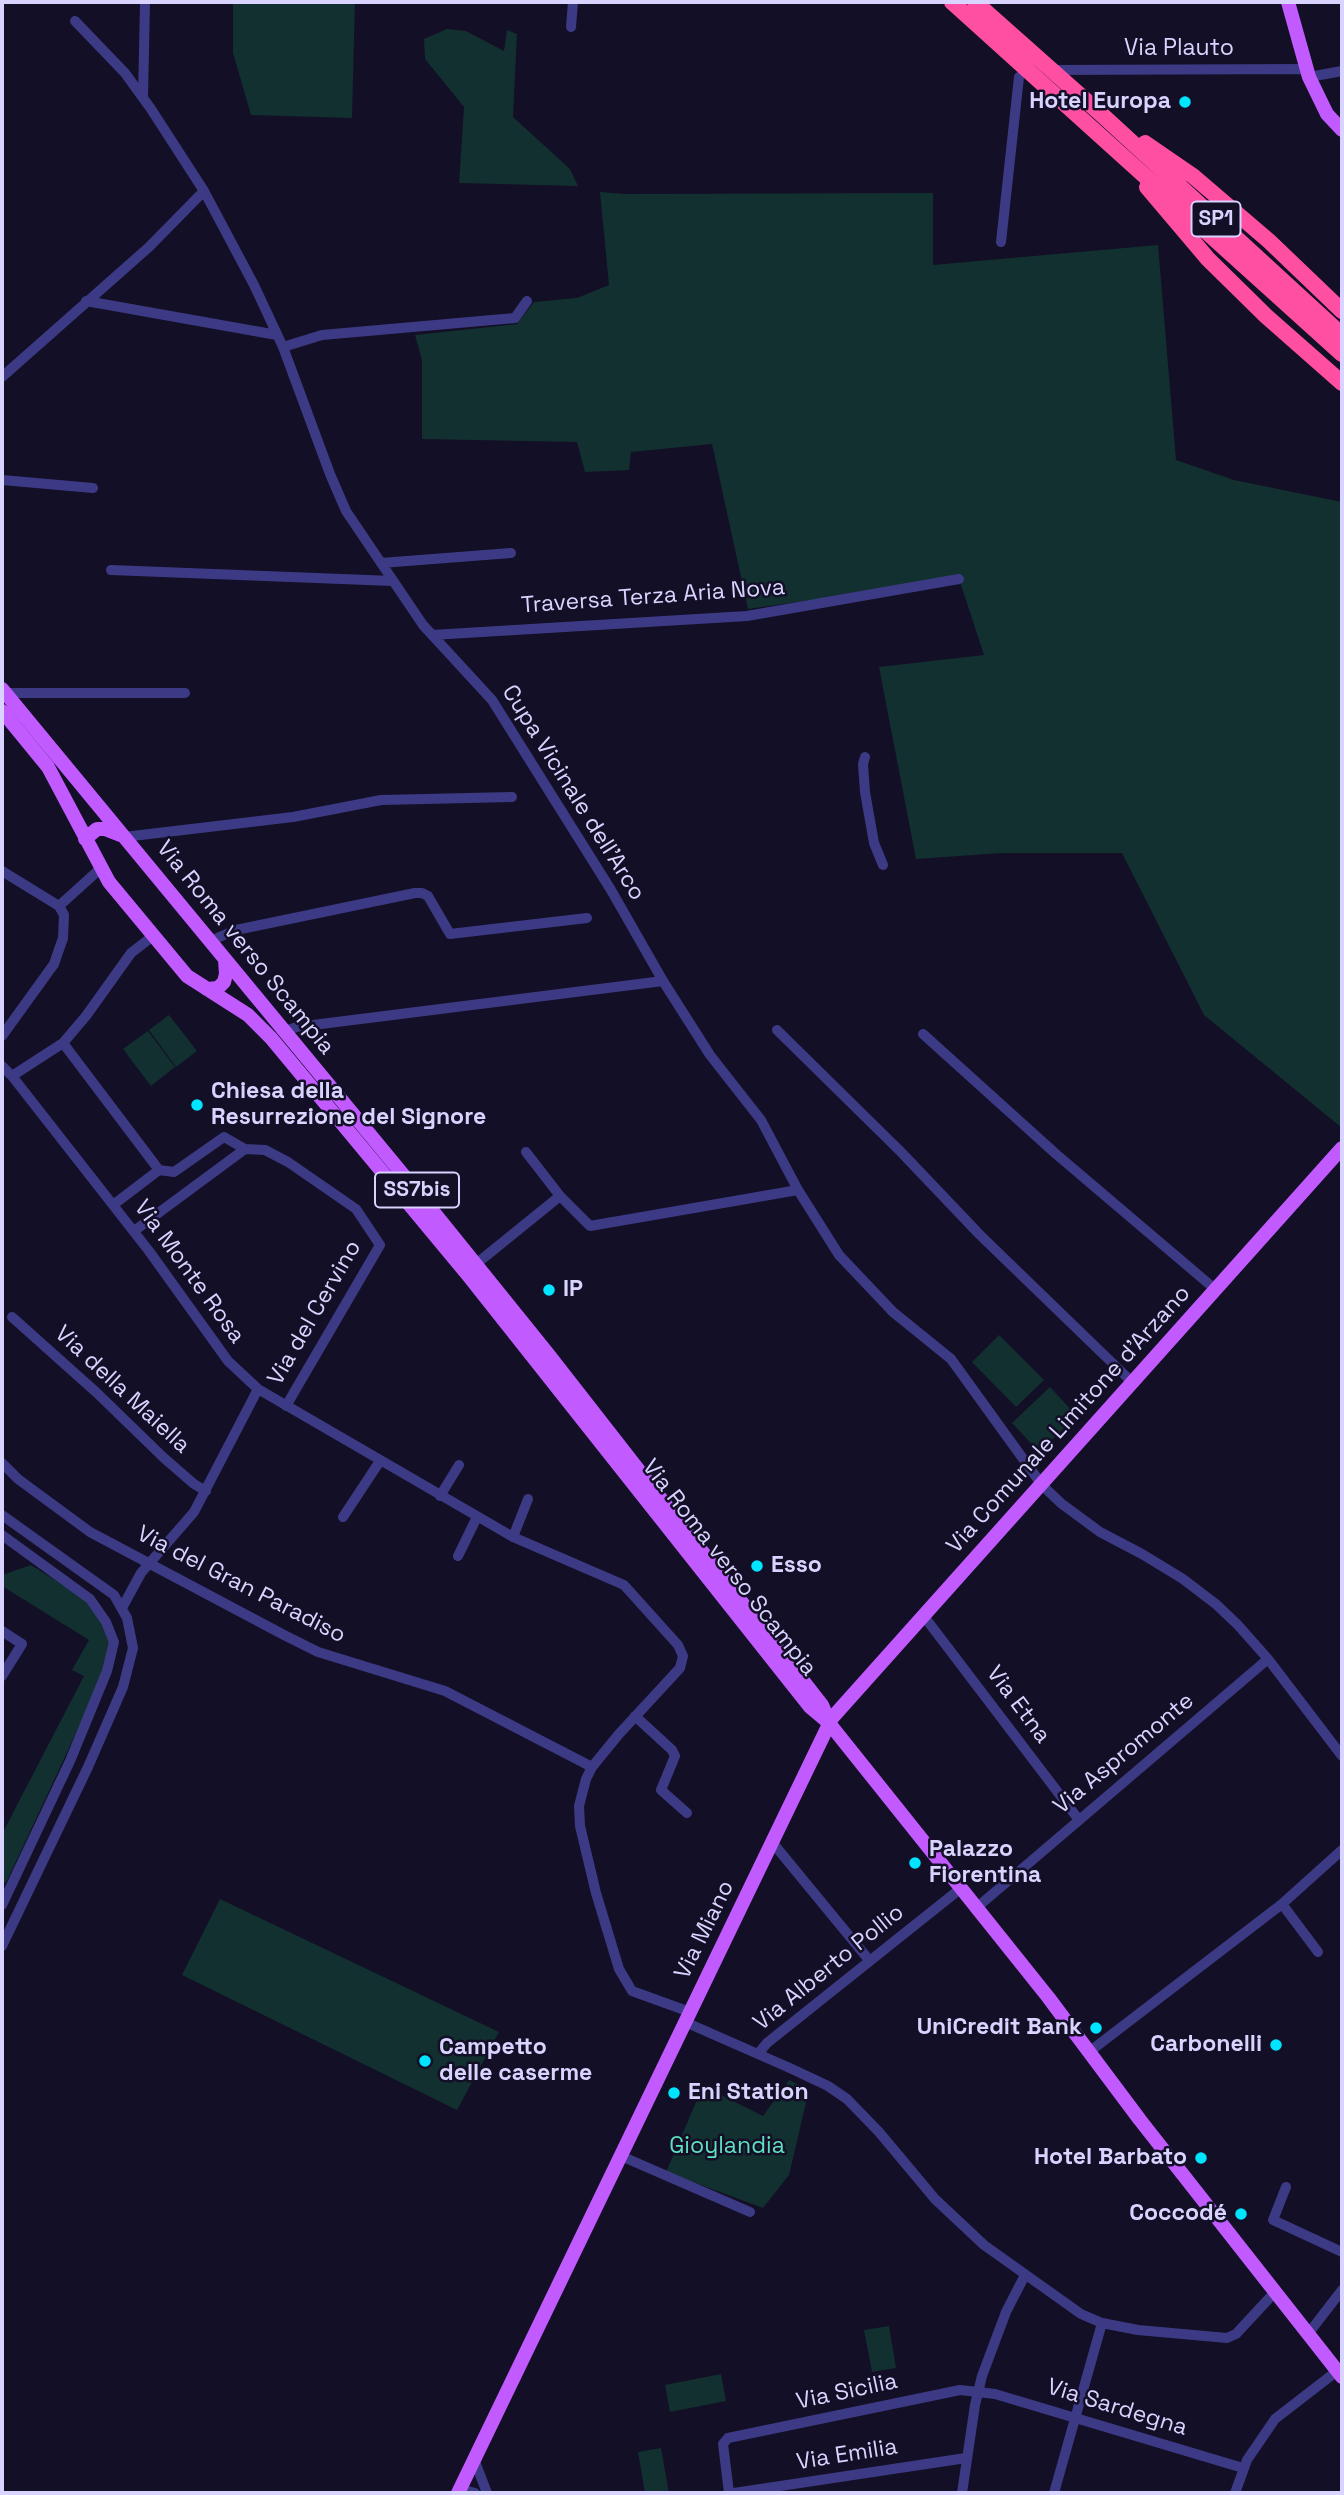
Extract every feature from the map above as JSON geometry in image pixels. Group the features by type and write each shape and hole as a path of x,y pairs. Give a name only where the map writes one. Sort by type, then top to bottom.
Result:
{"highway":[{"path":"952,2 1117,150 1333,333"},
{"name":"SP1","path":"975,2 1100,113 1333,333 1342,354"},
{"path":"1100,113 1193,176 1269,241 1342,311"},
{"path":"1117,150 1208,259 1266,316 1342,383"}],"main road":[{"path":"1288,2 1308,73 1327,114 1342,130"},
{"name":"Via Roma verso Scampia","path":"3,691 604,1425 822,1704 830,1723"},
{"name":"Via Roma verso Scampia","path":"2,711 48,767 109,882 153,936 187,976 248,1014 473,1268 653,1509 810,1707 830,1723"},
{"path":"85,839 97,829 124,836"},
{"path":"206,989 218,988 224,982 225,959"},
{"name":"Via Comunale Limitone d'Arzano","path":"830,1723 923,1615 1340,1155"},
{"path":"830,1723 975,1909 1048,1997 1340,2374"},
{"name":"Via Miano","path":"459,2491 830,1723"}],"street":[{"path":"143,97 145,2"},
{"path":"571,27 573,2"},
{"name":"Cupa Vicinale dell'Arco","path":"75,21 125,73 204,191 254,285 283,347 346,511 432,635 492,700 710,1055 761,1120 798,1190 839,1255 893,1312 951,1359 1042,1485 1062,1504 1100,1532 1142,1554 1200,1592 1237,1624 1268,1659 1342,1756"},
{"name":"Via Plauto","path":"1051,70 1308,73 1342,71"},
{"path":"1001,242 1018,78"},
{"path":"2,377 149,247 204,191"},
{"path":"86,301 277,335"},
{"path":"283,347 322,335 515,318 527,301"},
{"path":"2,480 93,488"},
{"path":"381,563 511,553"},
{"path":"111,570 393,581"},
{"name":"Traversa Terza Aria Nova","path":"432,635 747,616 959,579"},
{"path":"3,691 185,693"},
{"path":"865,757 865,792 874,843 883,865"},
{"path":"124,836 293,817 381,800 512,797"},
{"path":"59,906 101,868"},
{"path":"2,871 59,906 64,915 63,938 54,964 2,1037"},
{"path":"209,941 236,930 415,893 428,896 450,934 587,918"},
{"path":"12,1076 63,1043 131,953 153,936"},
{"path":"284,1031 297,1027 663,981"},
{"path":"777,1030 1133,1383"},
{"path":"923,1034 1056,1154 1216,1290"},
{"path":"63,1043 159,1170"},
{"name":"Via Monte Rosa","path":"2,1066 134,1231 228,1361 258,1389 513,1537 624,1585 678,1645 683,1656 680,1668 635,1716 593,1767 586,1779 579,1806 580,1826 596,1893 619,1969 632,1991 828,2087 846,2099 879,2132 935,2199 984,2245 1065,2304 1102,2323 1138,2330 1227,2338 1236,2334 1275,2292"},
{"path":"113,1205 159,1170 174,1172 224,1137 245,1149 134,1231"},
{"name":"Via del Cervino","path":"245,1149 265,1150 288,1161 356,1209 380,1245 286,1406"},
{"path":"526,1152 560,1196 590,1226 798,1190"},
{"path":"473,1268 560,1196"},
{"name":"Via della Maiella","path":"12,1317 164,1458 206,1491"},
{"name":"Via del Cervino","path":"122,1608 141,1573 194,1512 258,1389"},
{"path":"342,1517 380,1461"},
{"name":"Via del Gran Paradiso","path":"2,1463 18,1479 90,1532 318,1651 445,1691 593,1767"},
{"path":"440,1496 459,1465"},
{"path":"513,1537 528,1499"},
{"path":"2,1515 114,1595 127,1618 133,1648 123,1687 88,1767 2,1946"},
{"path":"458,1556 477,1517"},
{"path":"2,1535 90,1599 106,1622 114,1642 112,1656 70,1761 2,1902"},
{"name":"Via Etna","path":"923,1615 1079,1820"},
{"path":"2,1631 22,1644 2,1676"},
{"name":"Via Aspromonte","path":"975,1909 1268,1659"},
{"path":"635,1716 672,1750 675,1756 661,1790 687,1813"},
{"path":"772,1842 869,1960"},
{"path":"1089,2052 1282,1904 1342,1850"},
{"name":"Via Alberto Pollio","path":"758,2054 767,2043 960,1889"},
{"path":"1282,1904 1318,1952"},
{"path":"621,2156 751,2212"},
{"path":"1286,2187 1273,2220 1342,2252"},
{"path":"962,2493 978,2390 987,2358 1025,2275"},
{"path":"1308,2334 1342,2290"},
{"path":"1054,2493 1102,2323"},
{"path":"1235,2493 1242,2468 1275,2419 1340,2374"},
{"name":"Via Sicilia","path":"732,2493 724,2440 728,2438 960,2390 978,2390"},
{"name":"Via Sardegna","path":"978,2390 1074,2416 1242,2468"},
{"name":"Via Emilia","path":"732,2493 966,2458"},
{"path":"474,2459 478,2476 487,2493"},
{"path":"459,2491 475,2493"}],"green space":[{"path":"233,2 355,2 352,118 251,115 233,53"},
{"path":"447,29 466,31 504,51 507,30 517,34 513,117 570,169 578,186 459,183 464,107 425,59 424,39"},
{"path":"600,192 933,193 933,265 1158,245 1176,460 1234,480 1342,502 1342,1128 1204,1015 1122,853 1002,853 916,859 879,667 984,655 959,579 748,609 712,444 631,452 629,470 585,472 577,442 422,439 422,360 415,335 517,324 534,302 577,298 609,285"},
{"path":"169,1015 197,1051 176,1067 149,1030"},
{"path":"148,1031 175,1067 151,1086 123,1049"},
{"path":"999,1335 1044,1380 1016,1407 972,1362"},
{"path":"1050,1387 1077,1416 1039,1452 1012,1423"},
{"path":"31,1565 95,1605 108,1627 112,1656 6,1883 2,1881 2,1834 84,1676 72,1670 89,1640 2,1586 2,1575"},
{"path":"220,1899 499,2032 457,2110 182,1975"},
{"name":"Gioylandia","path":"789,2080 809,2090 789,2175 763,2208 666,2172 703,2086 763,2116"},
{"path":"889,2326 896,2368 872,2372 864,2330"},
{"path":"721,2374 726,2401 670,2412 665,2385"},
{"path":"661,2448 669,2493 645,2493 638,2452"}],"place":[{"name":"Hotel Europa","path":"1185,102"},
{"name":"Chiesa della Resurrezione del Signore","path":"197,1105"},
{"name":"IP","path":"549,1290"},
{"name":"Esso","path":"757,1566"},
{"name":"Palazzo Fiorentina","path":"915,1863"},
{"name":"UniCredit Bank","path":"1096,2028"},
{"name":"Carbonelli","path":"1276,2045"},
{"name":"Campetto delle caserme","path":"425,2061"},
{"name":"Eni Station","path":"674,2093"},
{"name":"Hotel Barbato","path":"1201,2158"},
{"name":"Coccodé","path":"1241,2214"}]}
